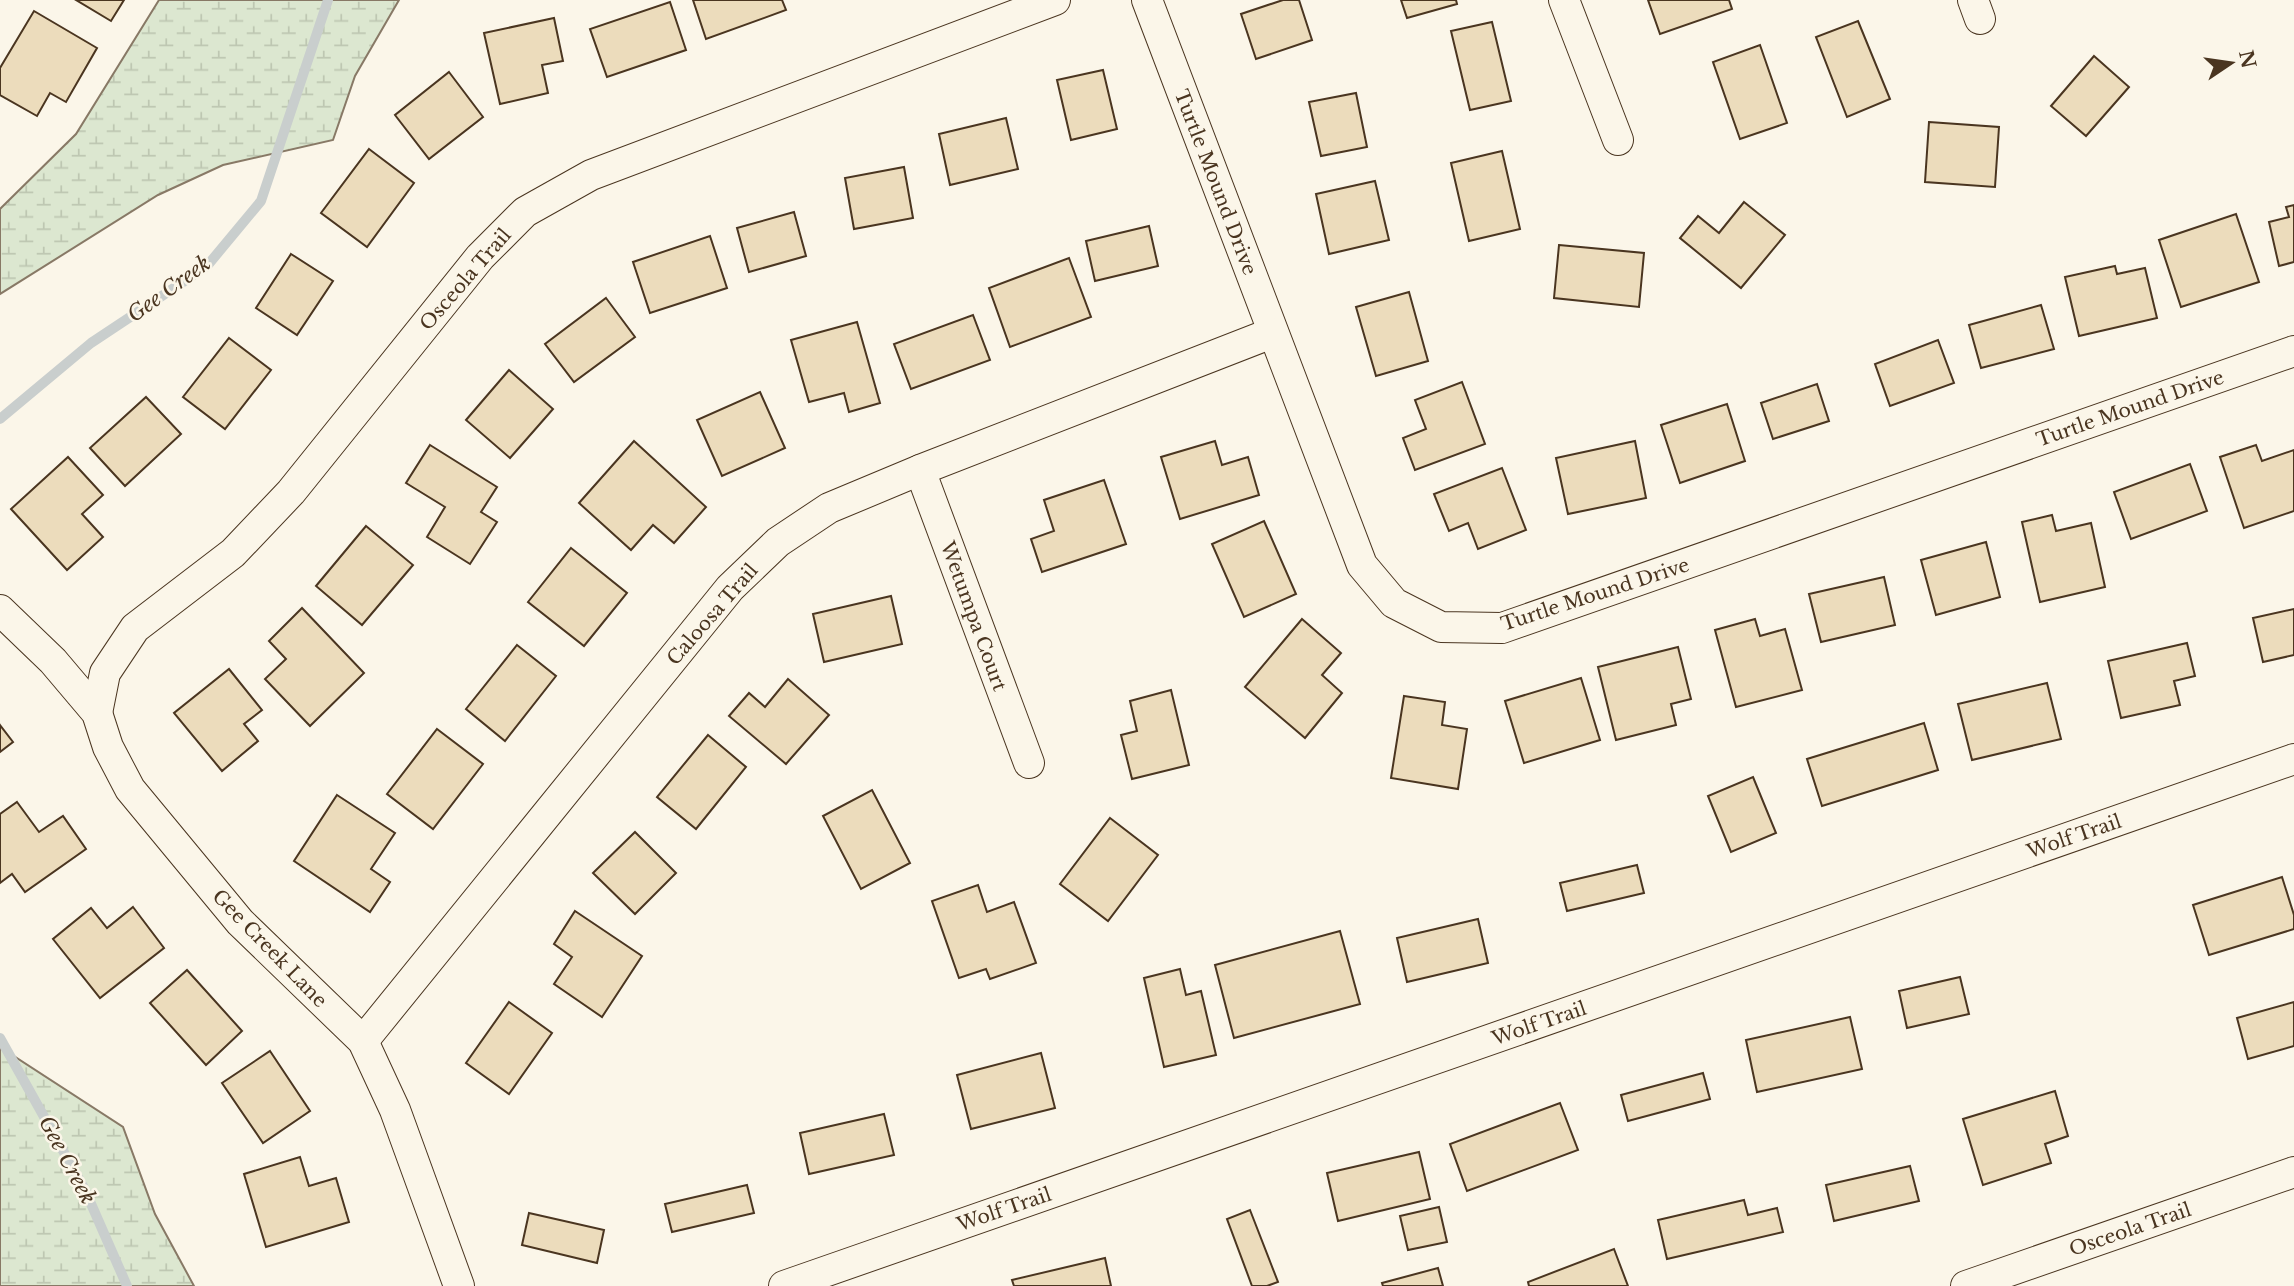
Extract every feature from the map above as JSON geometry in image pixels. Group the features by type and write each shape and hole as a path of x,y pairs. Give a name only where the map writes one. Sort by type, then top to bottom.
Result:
{"street":[{"name":"Osceola Trail","path":"97,713 105,673 135,628 233,553 291,492 480,257 525,212 591,175 1055,0"},
{"name":"Turtle Mound Drive","path":"1147,0 1362,565 1394,603 1441,628 1503,628 2294,351"},
{"path":"1564,0 1618,140"},
{"name":"Caloosa Trail","path":"363,1041 730,587 778,541 829,508 1272,333"},
{"name":"Wetumpa Court","path":"920,470 1029,763"},
{"name":"Gee Creek Lane","path":"0,610 53,661 97,713 108,747 130,789 240,922 363,1041 395,1110 459,1286"},
{"name":"Wolf Trail","path":"784,1286 2294,759"},
{"name":"Osceola Trail","path":"1966,1286 2294,1172"}],"green space":[{"path":"159,0 399,0 355,76 333,140 223,165 158,195 0,294 0,209 76,134"},
{"path":"0,1047 123,1127 155,1214 194,1286 0,1286"}],"building":[{"path":"76,0 124,0 111,21"},
{"path":"693,0 782,0 786,10 706,39"},
{"path":"1283,0 1299,0 1312,40 1256,59 1241,14"},
{"path":"1401,0 1456,0 1457,4 1407,18"},
{"path":"1648,0 1729,0 1732,9 1660,34"},
{"path":"670,2 686,50 607,77 590,29"},
{"path":"34,11 97,48 66,102 50,93 37,116 0,95 0,68"},
{"path":"554,18 563,61 542,65 548,93 500,104 484,33"},
{"path":"1858,21 1890,99 1847,117 1816,37"},
{"path":"1492,22 1511,101 1470,110 1451,31"},
{"path":"1760,45 1787,123 1740,139 1713,62"},
{"path":"2094,56 2129,87 2086,136 2051,106"},
{"path":"1103,70 1117,129 1071,140 1057,80"},
{"path":"449,72 483,117 429,159 395,115"},
{"path":"1356,93 1367,147 1321,156 1309,102"},
{"path":"1006,118 1018,169 950,185 939,134"},
{"path":"1929,122 1999,127 1995,187 1925,182"},
{"path":"369,149 414,183 367,247 321,213"},
{"path":"1502,151 1520,229 1469,241 1451,163"},
{"path":"904,167 913,218 854,229 845,178"},
{"path":"1375,181 1389,240 1329,254 1316,194"},
{"path":"1744,202 1785,235 1741,288 1680,238 1698,216 1719,233"},
{"path":"2294,205 2294,262 2279,266 2269,222 2289,217 2286,207"},
{"path":"794,212 806,256 749,272 737,228"},
{"path":"2236,214 2259,282 2181,307 2159,240"},
{"path":"1149,226 1158,266 1095,281 1086,241"},
{"path":"710,236 727,288 650,313 633,262"},
{"path":"1559,245 1644,253 1639,307 1554,298"},
{"path":"291,254 333,281 297,335 256,308"},
{"path":"1069,258 1091,317 1010,347 989,288"},
{"path":"2115,266 2117,274 2145,268 2157,318 2079,336 2065,277"},
{"path":"1409,292 1428,361 1376,376 1356,307"},
{"path":"606,298 635,337 574,382 545,344"},
{"path":"2041,305 2054,349 1981,368 1969,325"},
{"path":"973,315 990,360 911,389 894,344"},
{"path":"857,322 880,403 849,412 844,393 809,402 791,340"},
{"path":"229,338 271,370 225,429 183,397"},
{"path":"1938,340 1954,383 1890,406 1875,364"},
{"path":"509,370 553,409 510,458 466,420"},
{"path":"1462,382 1485,444 1415,470 1403,438 1426,429 1415,400"},
{"path":"1817,384 1829,421 1773,439 1761,403"},
{"path":"760,392 785,448 722,476 697,420"},
{"path":"146,397 181,434 125,486 90,448"},
{"path":"1727,404 1745,461 1680,483 1661,425"},
{"path":"634,441 706,507 674,543 653,525 631,550 579,503"},
{"path":"1215,441 1222,465 1248,457 1259,495 1180,519 1161,457"},
{"path":"1635,441 1646,498 1568,514 1556,458"},
{"path":"430,445 497,487 481,512 497,522 470,564 427,537 445,507 406,483"},
{"path":"2256,445 2262,461 2294,450 2294,511 2244,528 2220,457"},
{"path":"68,457 103,495 82,514 103,537 67,570 11,509"},
{"path":"2190,464 2207,511 2131,539 2114,492"},
{"path":"1502,468 1526,530 1478,549 1468,523 1449,531 1434,494"},
{"path":"1104,480 1126,544 1042,572 1031,539 1054,531 1044,500"},
{"path":"2052,515 2056,531 2091,523 2105,587 2040,602 2022,522"},
{"path":"1264,521 1296,594 1244,617 1212,544"},
{"path":"366,526 413,565 362,625 316,586"},
{"path":"1986,542 2000,597 1936,615 1921,560"},
{"path":"571,548 627,593 584,646 528,602"},
{"path":"1884,577 1895,625 1821,642 1809,594"},
{"path":"891,596 902,644 824,662 813,614"},
{"path":"302,608 364,673 310,726 265,679 286,659 269,641"},
{"path":"2294,609 2294,655 2263,662 2253,618"},
{"path":"1302,619 1341,653 1322,675 1342,693 1305,738 1245,687"},
{"path":"1755,619 1760,636 1785,629 1802,690 1736,707 1715,630"},
{"path":"2187,643 2195,676 2174,681 2180,705 2121,718 2108,661"},
{"path":"517,645 556,676 505,741 466,709"},
{"path":"1678,647 1691,699 1671,704 1676,725 1616,740 1598,667"},
{"path":"229,669 262,710 244,724 258,741 222,771 174,713"},
{"path":"1581,678 1600,740 1524,763 1505,701"},
{"path":"788,679 829,715 786,764 729,716 749,693 765,707"},
{"path":"2047,683 2061,739 1972,760 1958,704"},
{"path":"1171,690 1189,765 1132,779 1121,735 1137,731 1130,701"},
{"path":"1404,696 1445,702 1442,725 1467,729 1458,789 1391,778"},
{"path":"1924,723 1938,770 1822,806 1807,759"},
{"path":"0,725 13,742 0,752"},
{"path":"437,729 483,764 433,829 387,794"},
{"path":"708,735 746,767 696,829 657,797"},
{"path":"1753,777 1776,833 1731,852 1708,796"},
{"path":"872,790 910,863 861,889 823,816"},
{"path":"337,795 395,833 371,869 390,882 370,912 294,861"},
{"path":"17,802 39,832 63,816 86,849 25,892 12,874 0,883 0,814"},
{"path":"1110,818 1158,855 1108,921 1060,884"},
{"path":"635,832 676,873 635,914 593,873"},
{"path":"1637,865 1644,893 1567,911 1560,883"},
{"path":"2282,877 2294,915 2294,929 2209,955 2193,905"},
{"path":"978,885 987,912 1014,902 1036,963 990,979 986,969 959,978 932,901"},
{"path":"133,907 164,948 100,998 53,939 91,908 107,928"},
{"path":"575,911 642,956 602,1017 554,984 572,957 554,944"},
{"path":"1478,919 1488,963 1407,982 1397,938"},
{"path":"1340,931 1360,1004 1234,1038 1215,965"},
{"path":"1180,969 1186,995 1201,991 1216,1055 1164,1067 1144,978"},
{"path":"187,970 242,1031 206,1065 150,1003"},
{"path":"1960,977 1969,1014 1907,1028 1899,991"},
{"path":"509,1002 552,1033 509,1094 466,1063"},
{"path":"2294,1002 2294,1046 2248,1059 2237,1018"},
{"path":"1850,1017 1862,1069 1757,1092 1746,1040"},
{"path":"270,1051 310,1111 263,1143 222,1083"},
{"path":"1041,1053 1055,1108 971,1129 957,1075"},
{"path":"1703,1073 1710,1099 1628,1121 1621,1095"},
{"path":"2055,1091 2068,1136 2045,1144 2051,1163 1983,1185 1963,1119"},
{"path":"1560,1103 1578,1150 1467,1191 1450,1144"},
{"path":"884,1114 894,1155 809,1174 800,1133"},
{"path":"1419,1152 1430,1199 1338,1221 1327,1173"},
{"path":"300,1157 309,1186 336,1178 349,1222 266,1247 244,1174"},
{"path":"1910,1166 1919,1201 1834,1221 1826,1185"},
{"path":"747,1185 754,1213 672,1232 665,1204"},
{"path":"1744,1200 1748,1215 1777,1208 1783,1232 1667,1259 1658,1220"},
{"path":"1439,1207 1447,1242 1408,1250 1400,1216"},
{"path":"1250,1210 1278,1282 1267,1286 1252,1286 1227,1219"},
{"path":"529,1213 604,1230 597,1263 522,1245"},
{"path":"1614,1249 1628,1286 1529,1286 1528,1282"},
{"path":"1105,1258 1111,1286 1014,1286 1012,1280"},
{"path":"1438,1268 1443,1286 1383,1286 1382,1283"}],"waterway":[{"name":"Gee Creek","path":"0,419 91,343 207,266 261,201 328,0"},
{"name":"Gee Creek","path":"0,1038 85,1190 127,1286"}]}
